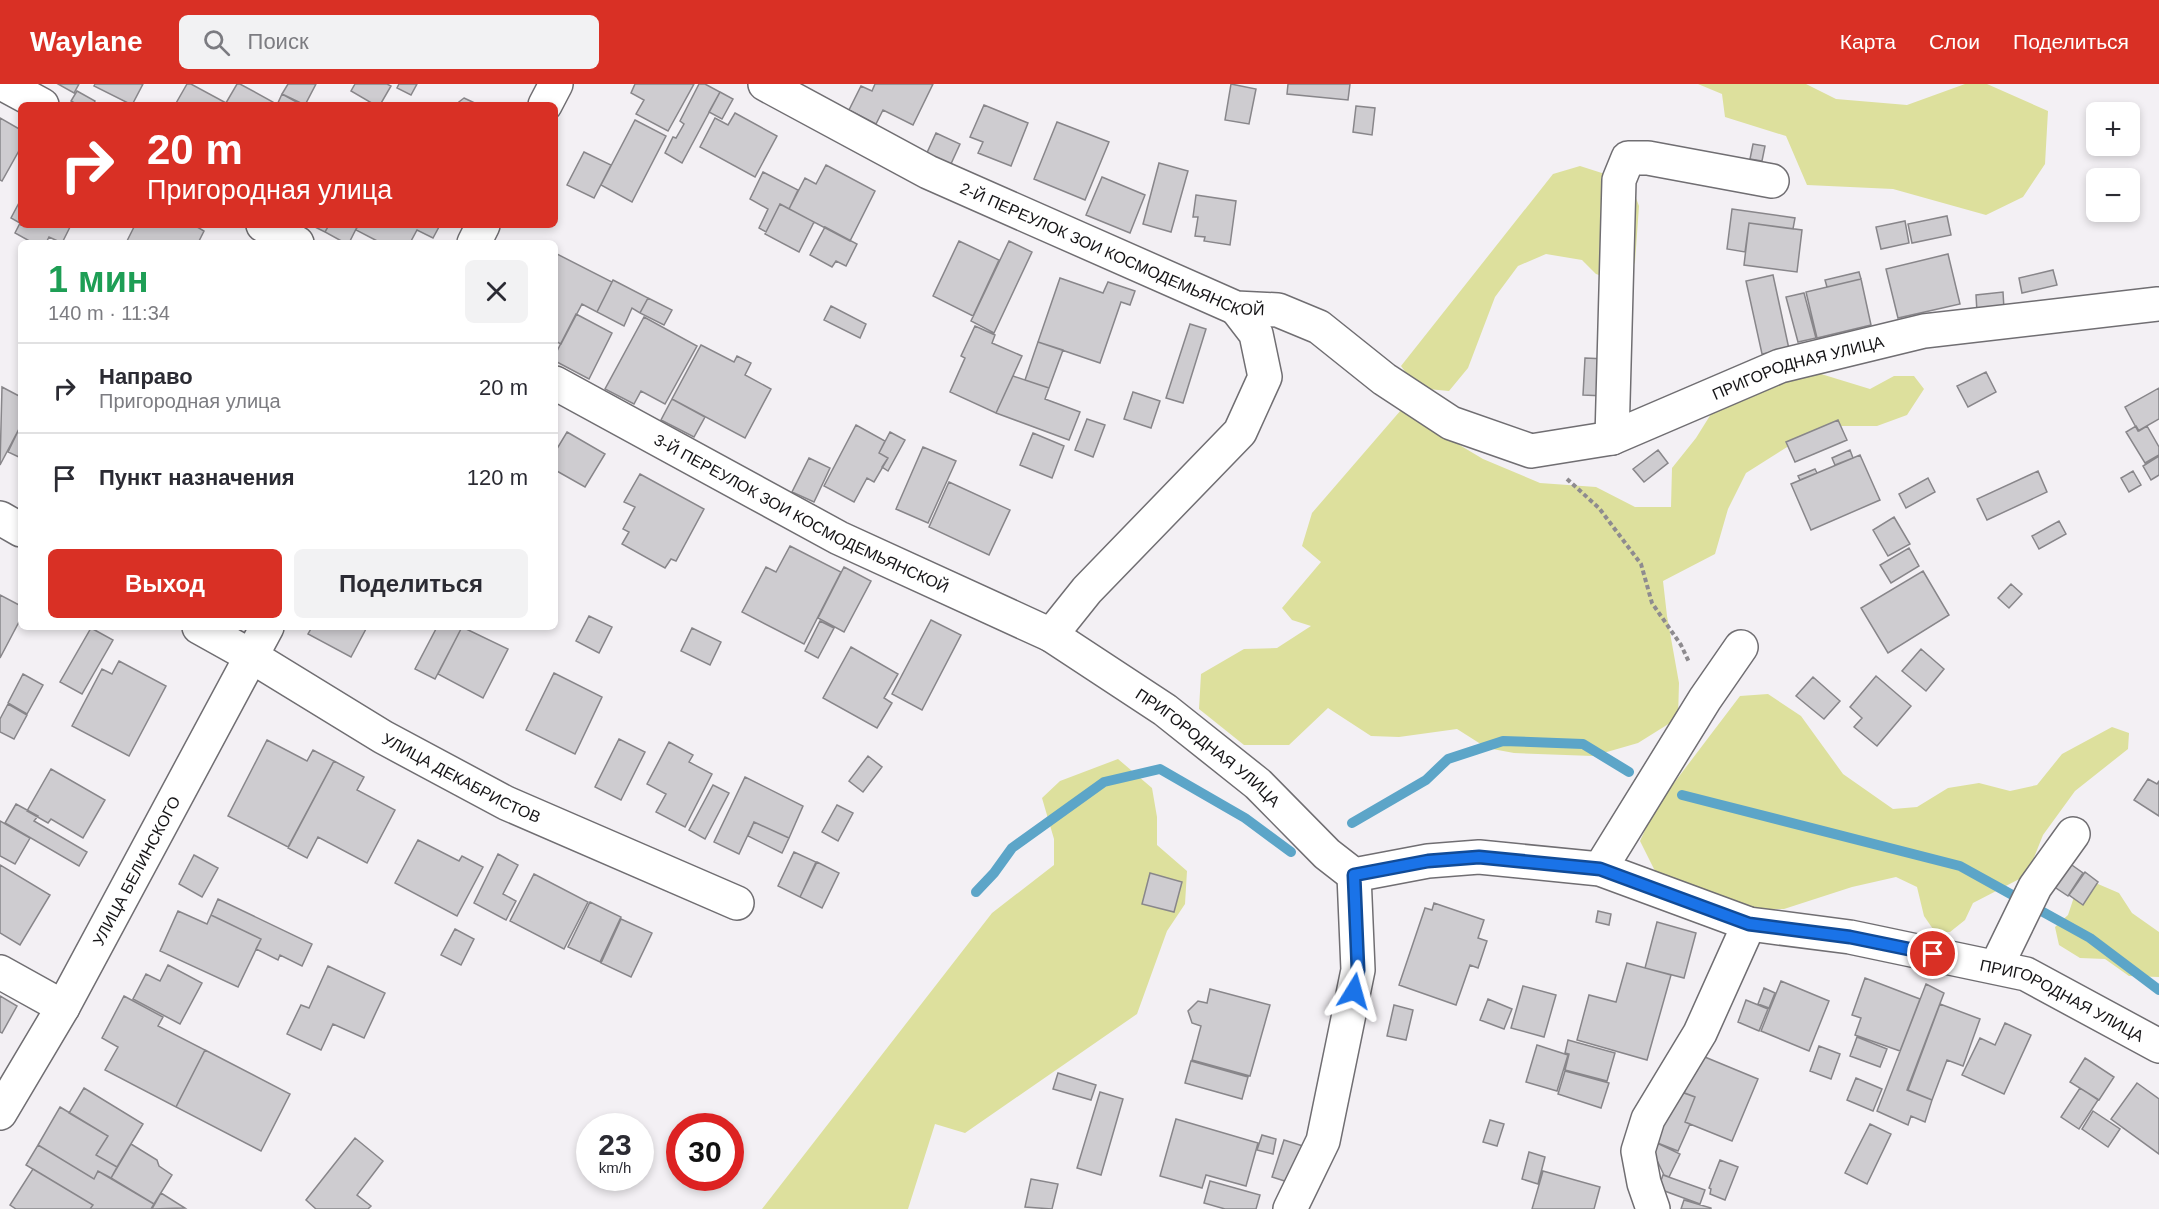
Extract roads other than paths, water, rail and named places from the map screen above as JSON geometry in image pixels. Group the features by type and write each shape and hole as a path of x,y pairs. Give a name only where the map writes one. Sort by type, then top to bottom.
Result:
{"street":[{"path":"3,84 36,102"},
{"path":"547,102 556,84"},
{"name":"2-Й ПЕРЕУЛОК ЗОИ КОСМОДЕМЬЯНСКОЙ","path":"765,84 928,172 1236,308 1278,310 1319,327 1384,379 1450,423"},
{"path":"1612,438 1619,180 1628,158 1648,158 1772,182"},
{"path":"269,228 291,240"},
{"name":"ПРИГОРОДНАЯ УЛИЦА","path":"1450,423 1531,451 1612,438 1780,366 1924,331 2158,303"},
{"path":"1051,634 1087,590 1240,432 1265,377 1256,334 1236,308"},
{"name":"3-Й ПЕРЕУЛОК ЗОИ КОСМОДЕМЬЯНСКОЙ","path":"558,385 839,538 1051,634"},
{"path":"0,518 18,528"},
{"name":"УЛИЦА ДЕКАБРИСТОВ","path":"204,630 383,737 506,803 737,903"},
{"name":"УЛИЦА БЕЛИНСКОГО","path":"0,1113 63,1007 265,630"},
{"name":"ПРИГОРОДНАЯ УЛИЦА","path":"1051,634 1165,710 1258,784 1327,854 1354,875 1428,861 1479,857 1600,869 1749,924 1850,937 2026,974 2159,1046"},
{"path":"1600,869 1705,699 1741,647"},
{"path":"1996,967 2035,887 2073,834"},
{"path":"1290,1209 1323,1141 1358,970 1354,875"},
{"path":"1653,1209 1644,1183 1638,1151 1648,1119 1700,1033 1749,924"},
{"path":"0,972 63,1007"}],"waterway":[{"path":"1352,823 1426,780 1448,759 1503,741 1583,744 1629,772"},
{"path":"976,892 994,873 1012,848 1104,782 1160,769 1245,818 1291,852"},
{"path":"1682,795 1960,866 2090,938 2159,990"}]}
